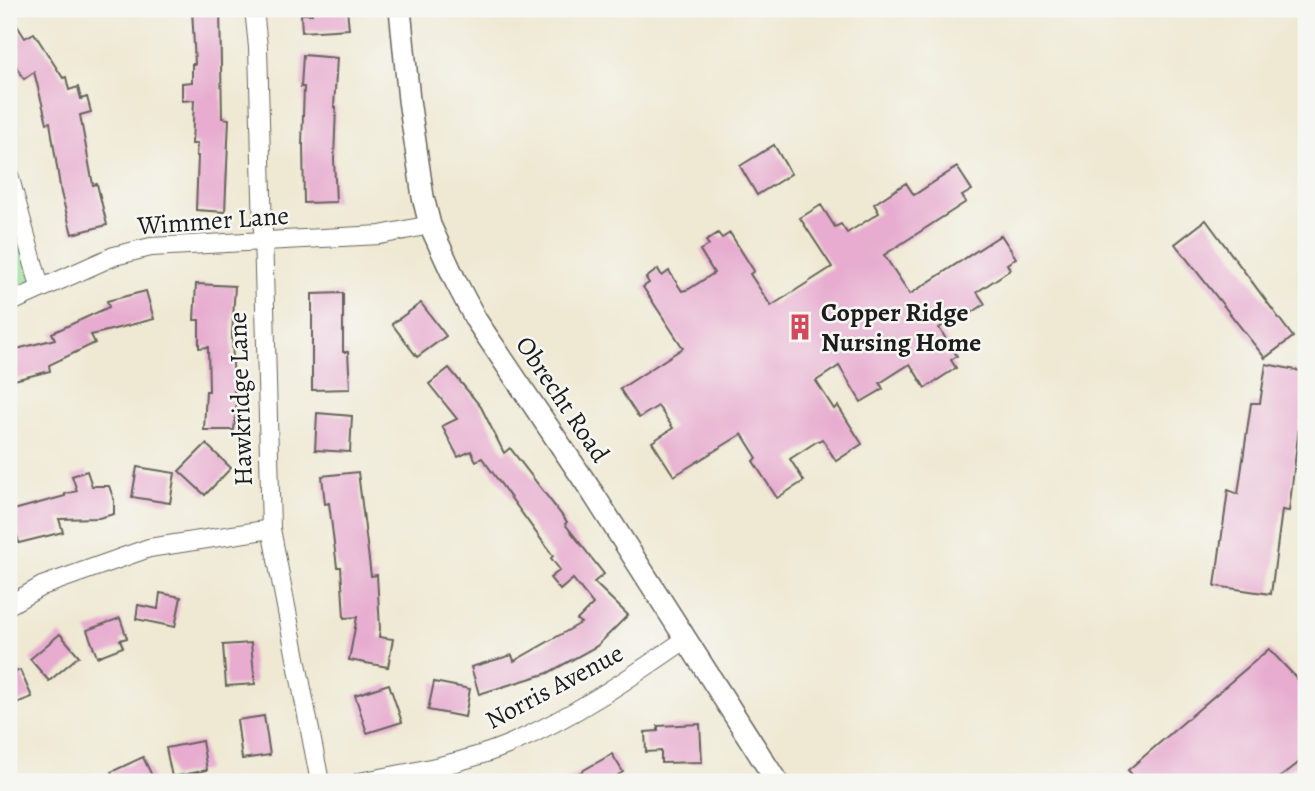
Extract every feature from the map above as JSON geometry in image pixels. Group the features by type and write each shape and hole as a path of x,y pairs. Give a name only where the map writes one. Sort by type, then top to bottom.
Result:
{"street":[{"name":"Hawkridge Lane","path":"254,9 258,47 261,241 271,529 320,782"},
{"name":"Obrecht Road","path":"400,9 418,172 430,225 456,282 476,320 594,495 777,782"},
{"path":"9,175 40,287"},
{"name":"Wimmer Lane","path":"9,303 40,287 131,251 151,247 380,234 430,225"},
{"path":"9,605 42,586 149,548 271,529"},
{"name":"Norris Avenue","path":"359,782 464,759 508,744 542,729 622,683 686,639"}],"green space":[{"path":"9,175 40,287 9,300"}],"building":[{"path":"192,9 220,9 222,118 229,119 225,212 196,210 198,156 197,144 192,144 194,100 182,101 182,83 192,82 192,64 195,64"},
{"path":"312,9 347,9 349,29 302,32 301,14 312,14"},
{"path":"9,13 25,38 34,33 63,78 66,77 69,90 78,87 81,99 87,97 91,112 80,115 93,185 97,184 107,225 72,234 61,193 50,122 47,123 34,72 24,79 9,55"},
{"path":"303,55 337,58 334,107 336,202 304,203 304,87 301,87"},
{"path":"774,145 791,174 757,195 740,166"},
{"name":"Copper Ridge Nursing Home","path":"957,167 972,190 962,196 966,202 884,255 910,294 1001,235 1016,258 1007,264 1010,270 977,292 985,304 968,315 965,311 939,328 957,356 951,360 956,368 925,388 910,364 880,383 883,389 861,402 839,366 816,381 834,409 838,406 862,444 836,461 822,439 816,442 790,459 804,481 777,498 753,461 757,458 742,434 674,476 652,442 673,428 658,406 639,418 620,389 683,348 643,287 649,283 646,278 658,269 662,276 669,271 682,291 689,289 714,273 700,250 709,245 706,241 718,233 722,238 730,233 754,271 750,274 771,306 832,267 800,218 821,205 835,227 841,224 847,233 879,213 874,204 906,183 914,195"},
{"path":"1206,220 1293,337 1265,358 1175,244"},
{"path":"196,284 235,286 232,335 234,391 238,392 234,430 204,430 206,391 209,391 208,347 199,348 199,320 194,320"},
{"path":"146,291 154,319 91,335 95,343 49,365 50,371 14,380 9,351 55,339 52,333 109,307 107,301"},
{"path":"343,293 343,352 348,352 350,389 312,390 312,294"},
{"path":"421,303 446,336 417,357 392,324"},
{"path":"1266,364 1306,372 1306,420 1300,419 1289,511 1282,510 1271,594 1215,586 1228,490 1238,494 1251,403 1260,403"},
{"path":"449,368 481,407 504,453 510,448 604,574 594,582 628,615 597,646 548,673 479,694 471,667 512,655 514,661 581,623 577,620 593,604 573,579 560,590 550,578 560,570 551,558 553,556 482,458 476,461 471,451 458,457 442,426 457,419 429,384"},
{"path":"317,413 352,416 350,452 315,450"},
{"path":"206,444 231,468 205,495 179,471"},
{"path":"137,467 175,473 170,503 132,497"},
{"path":"87,471 92,486 109,486 114,500 114,514 99,518 59,519 63,532 19,543 10,511 77,491 72,476"},
{"path":"358,472 371,576 377,575 379,637 393,639 388,667 349,660 357,617 344,618 341,567 337,567 329,503 325,504 322,476"},
{"path":"160,593 181,597 175,627 136,619 138,605 158,609"},
{"path":"120,618 127,638 120,640 123,647 97,657 87,630"},
{"path":"60,634 79,656 49,681 30,659"},
{"path":"251,643 255,684 226,686 223,645"},
{"path":"1269,649 1306,688 1306,757 1274,782 1138,782 1128,770"},
{"path":"20,670 32,697 9,706 9,675"},
{"path":"434,682 470,689 465,717 428,710"},
{"path":"389,684 402,722 367,733 355,695"},
{"path":"264,716 270,755 242,759 237,720"},
{"path":"700,724 702,762 661,763 661,751 646,752 645,732 658,731 658,726"},
{"path":"202,741 207,770 172,777 166,748"},
{"path":"612,754 623,772 618,775 622,782 563,782"},
{"path":"143,757 155,782 115,782 111,772"}],"place":[{"name":"Copper Ridge Nursing Home","path":"800,327"}]}
